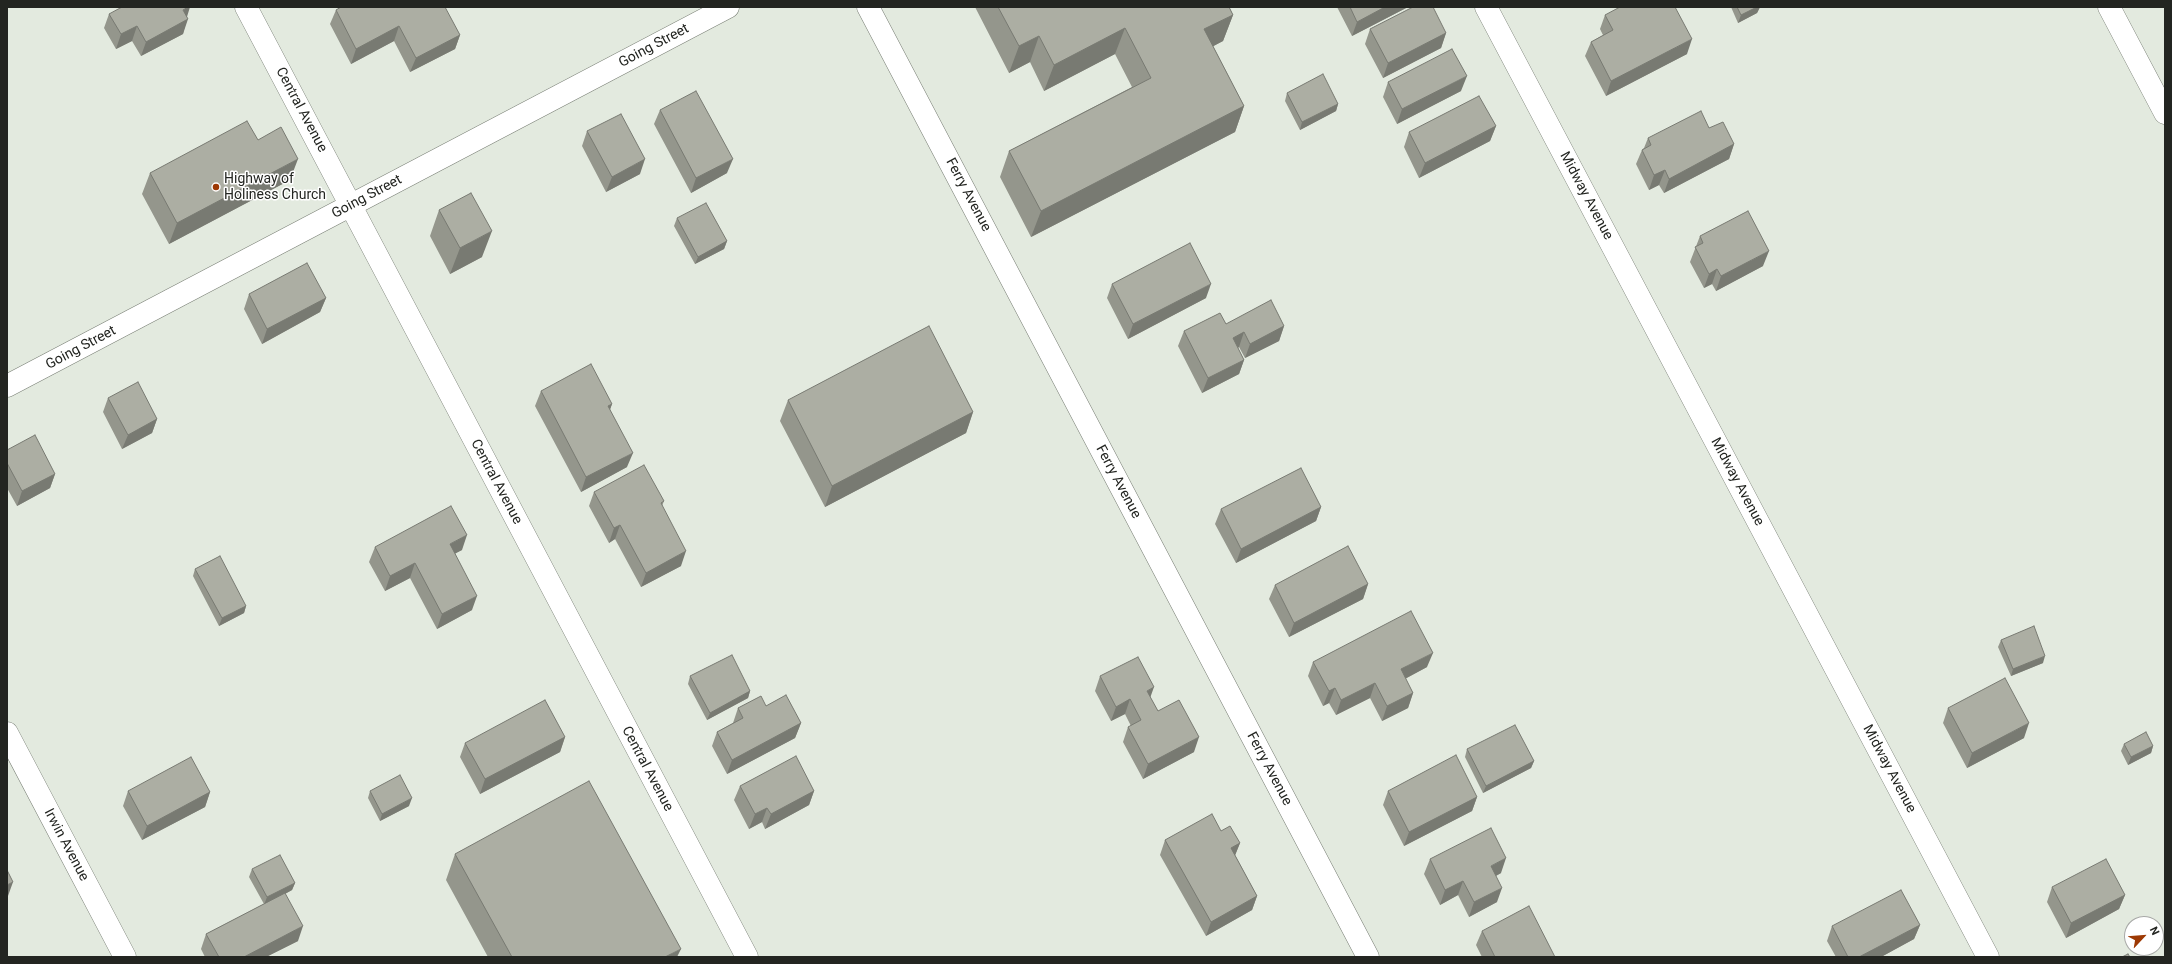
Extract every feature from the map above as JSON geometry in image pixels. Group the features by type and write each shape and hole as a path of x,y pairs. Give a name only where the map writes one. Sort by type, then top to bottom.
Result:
{"street":[{"name":"Central Avenue","path":"246,7 747,957"},
{"name":"Going Street","path":"7,386 728,7"},
{"name":"Ferry Avenue","path":"868,7 1368,957"},
{"name":"Midway Avenue","path":"1486,7 1988,957"},
{"path":"2110,7 2165,112"},
{"name":"Irwin Avenue","path":"7,733 125,957"}],"building":[{"path":"122,7 188,7 183,10 188,19 146,42 137,26 121,34 109,14"},
{"path":"341,7 445,7 460,35 416,58 399,26 356,49 336,10"},
{"path":"998,7 1229,7 1233,15 1204,29 1244,106 1041,211 1009,151 1151,78 1125,28 1054,65 1039,36 1019,46"},
{"path":"1350,7 1385,7 1357,22"},
{"path":"1413,7 1433,7 1446,33 1388,63 1370,29"},
{"path":"1620,7 1675,7 1692,39 1611,81 1591,42 1613,30 1605,15"},
{"path":"1737,7 1757,7 1741,15"},
{"path":"1452,49 1467,76 1402,109 1388,82"},
{"path":"1323,74 1338,104 1302,122 1287,93"},
{"path":"696,91 733,159 696,178 660,110"},
{"path":"1479,96 1496,126 1425,163 1409,132"},
{"path":"1701,111 1709,128 1723,122 1734,144 1669,179 1665,170 1654,175 1642,150 1651,145 1648,138"},
{"path":"621,114 645,159 612,177 587,131"},
{"name":"Highway of Holiness Church","path":"247,121 258,140 281,127 298,159 177,223 150,173"},
{"path":"471,193 492,231 460,248 439,210"},
{"path":"706,203 727,241 698,257 677,218"},
{"path":"1748,211 1769,251 1721,276 1717,269 1709,274 1695,247 1703,243 1700,236"},
{"path":"1190,243 1211,284 1133,324 1112,284"},
{"path":"307,263 326,298 267,329 249,294"},
{"path":"1271,300 1284,326 1250,344 1244,332 1233,338 1244,360 1208,378 1184,331 1220,313 1226,324"},
{"path":"929,326 973,412 832,486 788,400"},
{"path":"591,364 612,404 608,406 633,453 586,477 541,391"},
{"path":"138,382 157,419 128,435 108,398"},
{"path":"35,435 55,474 22,491 7,463 7,450"},
{"path":"644,465 664,501 661,503 686,551 646,573 620,525 614,528 594,492"},
{"path":"1301,468 1321,507 1241,549 1221,509"},
{"path":"451,506 467,535 450,544 477,596 442,614 415,563 390,576 375,547"},
{"path":"1348,546 1368,584 1294,623 1275,585"},
{"path":"220,556 246,606 222,618 195,569"},
{"path":"1411,611 1433,653 1401,669 1413,693 1387,706 1375,683 1341,700 1335,688 1329,691 1313,662"},
{"path":"2034,626 2045,656 2013,669 2001,640"},
{"path":"732,655 750,691 710,713 690,676"},
{"path":"1138,657 1154,687 1147,691 1158,711 1179,700 1199,737 1148,764 1128,727 1141,720 1130,699 1116,707 1100,676"},
{"path":"2005,678 2029,723 1972,753 1948,708"},
{"path":"786,695 801,723 732,760 717,732 743,718 738,708 761,696 766,706"},
{"path":"545,700 565,737 485,779 465,743"},
{"path":"1515,725 1534,761 1486,786 1467,749"},
{"path":"2146,732 2153,746 2131,757 2124,744"},
{"path":"1456,755 1477,797 1409,832 1388,791"},
{"path":"796,756 814,791 771,814 767,808 755,814 740,786"},
{"path":"191,757 210,792 147,826 128,791"},
{"path":"400,775 412,798 382,814 370,791"},
{"path":"589,781 681,949 665,957 512,957 455,854"},
{"path":"1212,814 1221,831 1230,826 1240,843 1231,848 1257,896 1211,922 1165,840"},
{"path":"1491,828 1506,858 1491,866 1502,888 1474,902 1463,881 1445,890 1430,859"},
{"path":"280,855 295,883 267,897 252,869"},
{"path":"2106,859 2125,895 2071,923 2052,887"},
{"path":"7,870 13,882 7,885"},
{"path":"1901,890 1920,925 1859,957 1848,957 1832,926"},
{"path":"285,893 303,926 244,957 219,957 206,934"},
{"path":"1529,906 1555,957 1495,957 1482,931"}],"place":[{"name":"Highway of Holiness Church","path":"216,187"}]}
